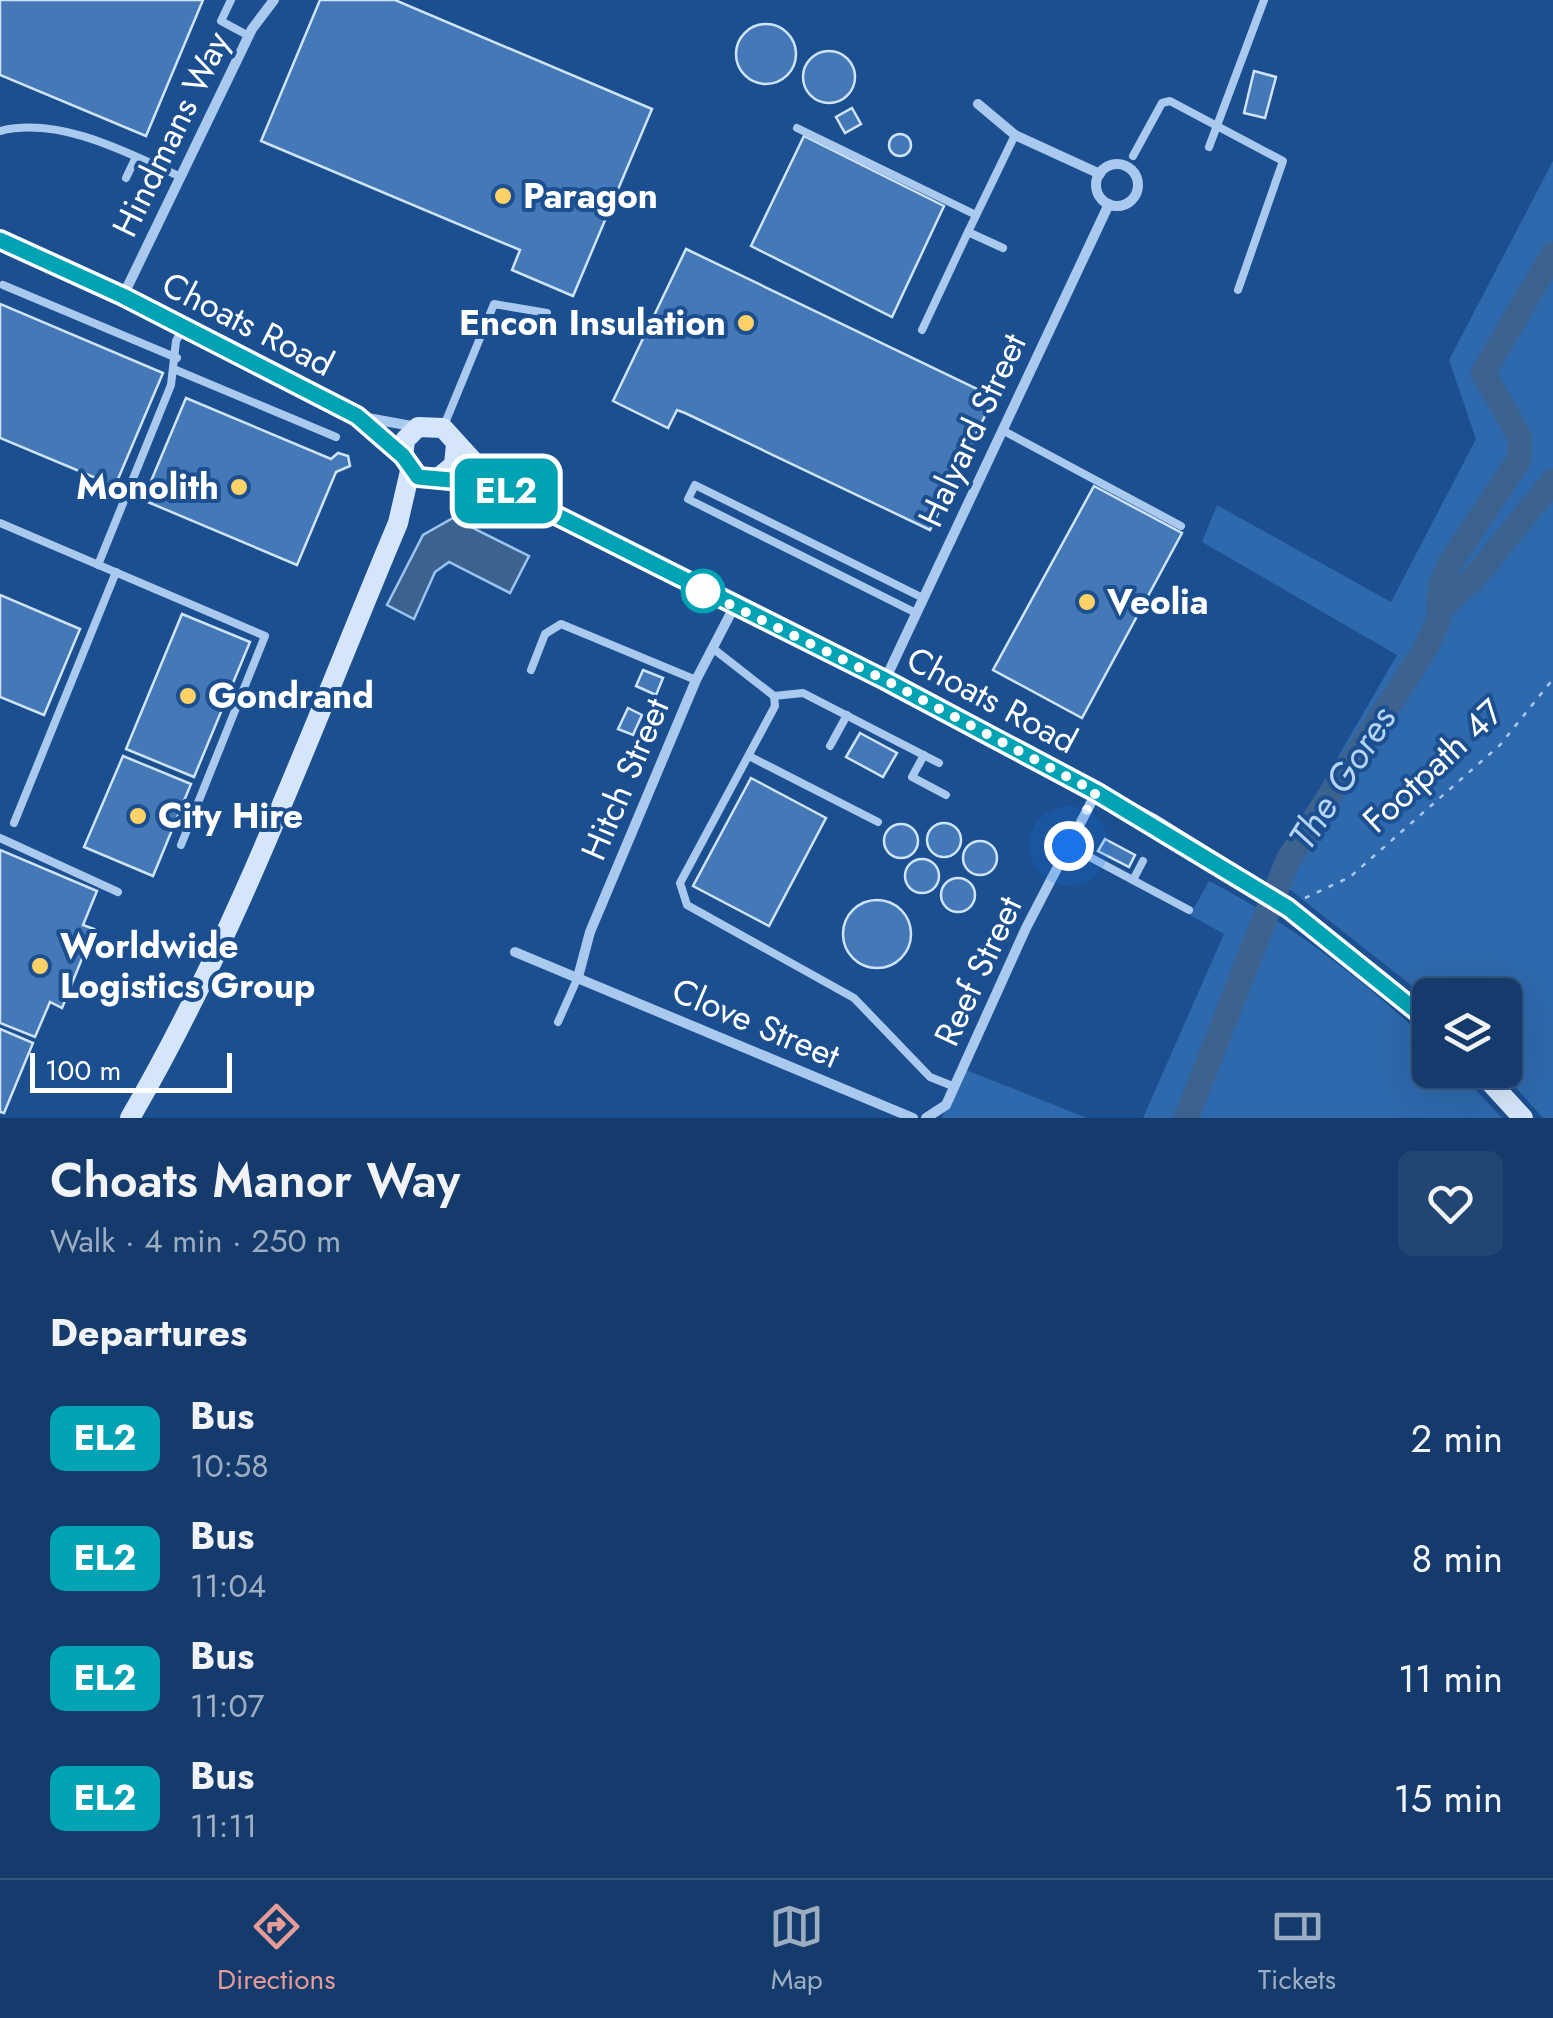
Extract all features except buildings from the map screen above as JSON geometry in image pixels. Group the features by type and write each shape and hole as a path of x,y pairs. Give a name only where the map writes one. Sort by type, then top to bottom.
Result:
{"street":[{"name":"Hindmans Way","path":"123,296 249,36 274,0"},
{"path":"978,104 1014,135 1100,174"},
{"path":"1100,174 1116,164 1131,162"},
{"name":"Halyard Street","path":"885,680 1108,204 1127,204 1136,195 1138,182 1131,162"},
{"path":"1100,174 1098,194 1108,204"},
{"name":"Choats Road","path":"0,240 184,326 357,416 406,464"},
{"name":"Choats Road","path":"357,416 418,427"},
{"path":"130,1118 194,998 398,523 406,464 405,440 418,427 450,436 454,464 435,479 398,523"},
{"name":"Choats Road","path":"450,436 494,484 885,680 1096,792 1288,908 1412,1008"},
{"path":"406,464 435,479"},
{"name":"Choats Road","path":"435,479 494,484"},
{"name":"Hitch Street","path":"578,977 590,932 696,680 715,650 734,607"},
{"name":"Reef Street","path":"933,1117 955,1087 1026,928 1096,792"},
{"name":"Clove Street","path":"515,952 913,1118"},
{"path":"1495,1088 1523,1118"}],"lane":[{"path":"232,0 222,21 249,36"},
{"path":"1210,147 1264,0"},
{"path":"1131,162 1162,104 1179,104 1283,161 1238,290"},
{"path":"796,128 976,216"},
{"path":"0,131 50,130 136,157 181,178"},
{"path":"922,330 1014,135"},
{"path":"126,178 136,157"},
{"path":"968,232 1003,248"},
{"path":"3,286 177,358"},
{"path":"450,436 494,304 547,313"},
{"path":"98,565 176,370 176,341 184,326"},
{"path":"176,370 336,437"},
{"path":"1002,430 1181,526"},
{"path":"916,613 688,499 695,485 923,598"},
{"path":"0,523 265,636 181,845"},
{"path":"14,823 116,572"},
{"path":"531,670 546,634 561,624 696,680"},
{"path":"715,650 774,696 803,692 939,764"},
{"path":"774,696 770,720 680,883 687,905 854,998 930,1077 955,1087"},
{"path":"830,746 847,716"},
{"path":"749,756 878,822"},
{"path":"924,756 912,777 946,796"},
{"path":"0,838 118,892"},
{"path":"1069,846 1189,910"},
{"path":"1133,880 1143,861"},
{"path":"558,1022 578,977"}],"path":[{"name":"Footpath 47","path":"1288,908 1350,878 1500,746 1553,680"}],"shaded area":[{"path":"1553,161 1553,1118 1543,1118 1516,1088 1522,1088 1522,978 1412,978 1412,986 1270,874 1397,655 1202,542 1217,505 1391,602 1476,439 1449,360"},
{"path":"453,518 529,556 510,593 449,562 435,572 414,619 387,605 423,535"},
{"path":"1209,881 1268,915 1352,975 1412,1027 1412,1088 1474,1088 1502,1118 1143,1118 1224,934 1190,915"},
{"path":"961,1068 1087,1118 942,1118"}],"waterway":[{"name":"The Gores","path":"1186,1118 1288,860 1427,646 1438,621 1440,587 1449,565 1519,460 1520,437 1483,373 1553,254"},
{"name":"The Gores","path":"1439,610 1473,579 1553,481"}],"bus line":[{"name":"EL2","path":"0,240 184,326 357,416 403,456 410,471 418,477 494,484 782,632 885,680 1096,792 1288,908 1352,955 1412,1007"}],"place":[{"name":"Paragon","path":"503,196"},
{"name":"Encon Insulation","path":"746,323"},
{"name":"Monolith","path":"239,487"},
{"name":"Veolia","path":"1087,602"},
{"name":"Gondrand","path":"188,696"},
{"name":"City Hire","path":"138,816"},
{"name":"Worldwide Logistics Group","path":"40,966"}],"route":[{"path":"703,591 700,590 885,680 1096,792 1069,846"}]}
